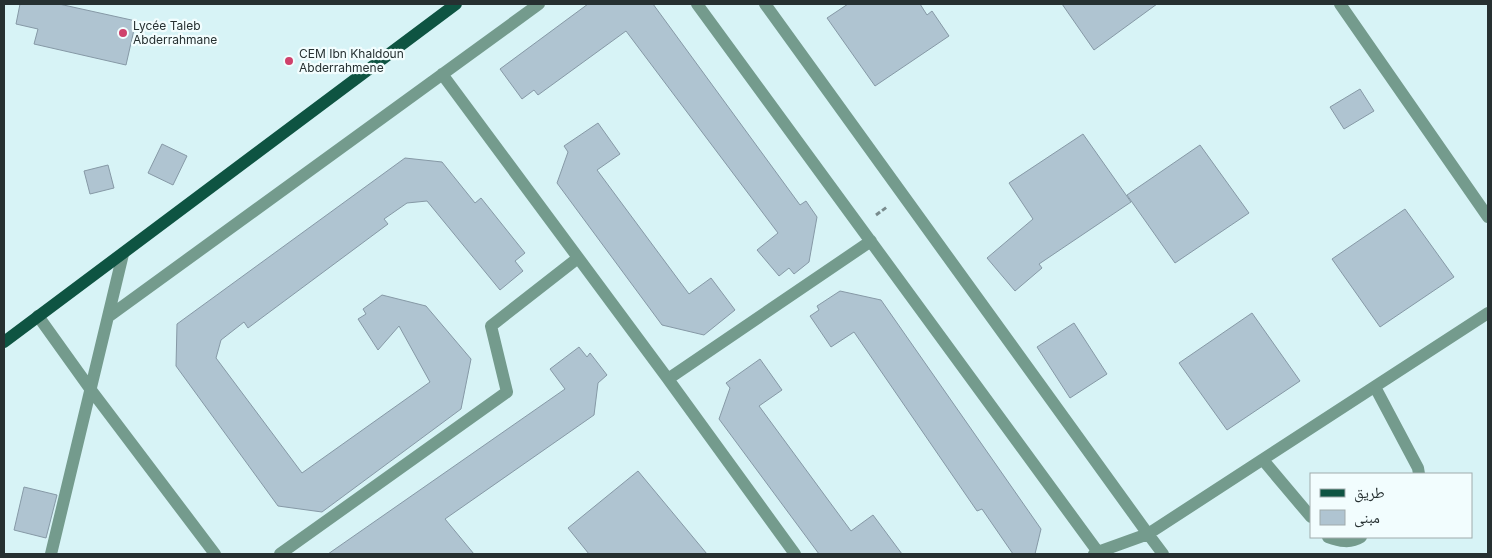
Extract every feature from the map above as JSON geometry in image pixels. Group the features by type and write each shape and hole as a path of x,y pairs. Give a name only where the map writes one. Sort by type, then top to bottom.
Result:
{"main road":[{"path":"4,342 456,4"}],"street":[{"path":"108,317 539,4"},
{"path":"697,4 1096,553 1148,534 1488,313"},
{"path":"765,4 902,196 1163,554"},
{"path":"1340,4 1488,217"},
{"path":"442,74 795,554"},
{"path":"668,379 871,242"},
{"path":"52,554 123,254"},
{"path":"280,554 507,392 491,326 578,258"},
{"path":"38,316 91,390 215,554"},
{"path":"1375,387 1418,468 1419,473"},
{"path":"1263,460 1310,517"},
{"path":"1331,538 1340,541 1355,541 1360,538"}],"path":[{"path":"860,227 902,196"}],"building":[{"path":"20,4 59,4 136,21 126,65 34,44 38,29 16,24"},
{"path":"588,4 653,4 800,205 806,201 817,217 809,262 794,274 789,268 779,276 757,250 778,233 626,31 538,95 534,90 522,99 500,69"},
{"path":"848,4 920,4 927,15 932,11 949,36 875,86 827,18"},
{"path":"1062,4 1157,4 1094,50"},
{"path":"1360,89 1374,111 1344,129 1330,107"},
{"path":"598,123 620,154 597,170 689,294 711,278 735,310 704,335 662,325 557,183 568,152 564,146"},
{"path":"1083,134 1131,202 1039,264 1042,268 1015,291 987,258 1033,219 1009,183"},
{"path":"162,144 187,156 173,185 148,173"},
{"path":"1200,145 1249,213 1175,263 1127,195"},
{"path":"405,158 442,162 475,203 481,198 525,253 515,261 523,271 500,290 427,201 407,203 384,219 388,224 248,328 244,322 221,340 216,358 302,473 430,382 399,326 378,350 358,319 366,314 363,309 382,295 426,306 471,359 461,409 322,512 278,506 176,366 177,324"},
{"path":"108,165 114,188 90,194 84,171"},
{"path":"1405,209 1454,277 1380,327 1332,259"},
{"path":"840,291 881,300 1041,529 1035,554 1013,554 982,509 977,511 854,332 831,347 810,316 819,310 817,306"},
{"path":"1252,313 1300,381 1227,430 1179,363"},
{"path":"1074,323 1107,374 1070,398 1037,347"},
{"path":"579,347 587,357 590,353 607,375 598,383 594,415 445,519 474,554 328,554 565,389 550,369"},
{"path":"760,359 782,390 759,406 851,531 873,515 902,554 819,554 719,419 730,388 726,383"},
{"path":"638,471 707,554 589,554 568,528"},
{"path":"24,487 57,495 46,538 14,530"}],"place":[{"name":"Lycée Taleb Abderrahmane","path":"123,33"},
{"name":"CEM Ibn Khaldoun Abderrahmene","path":"289,61"}]}
